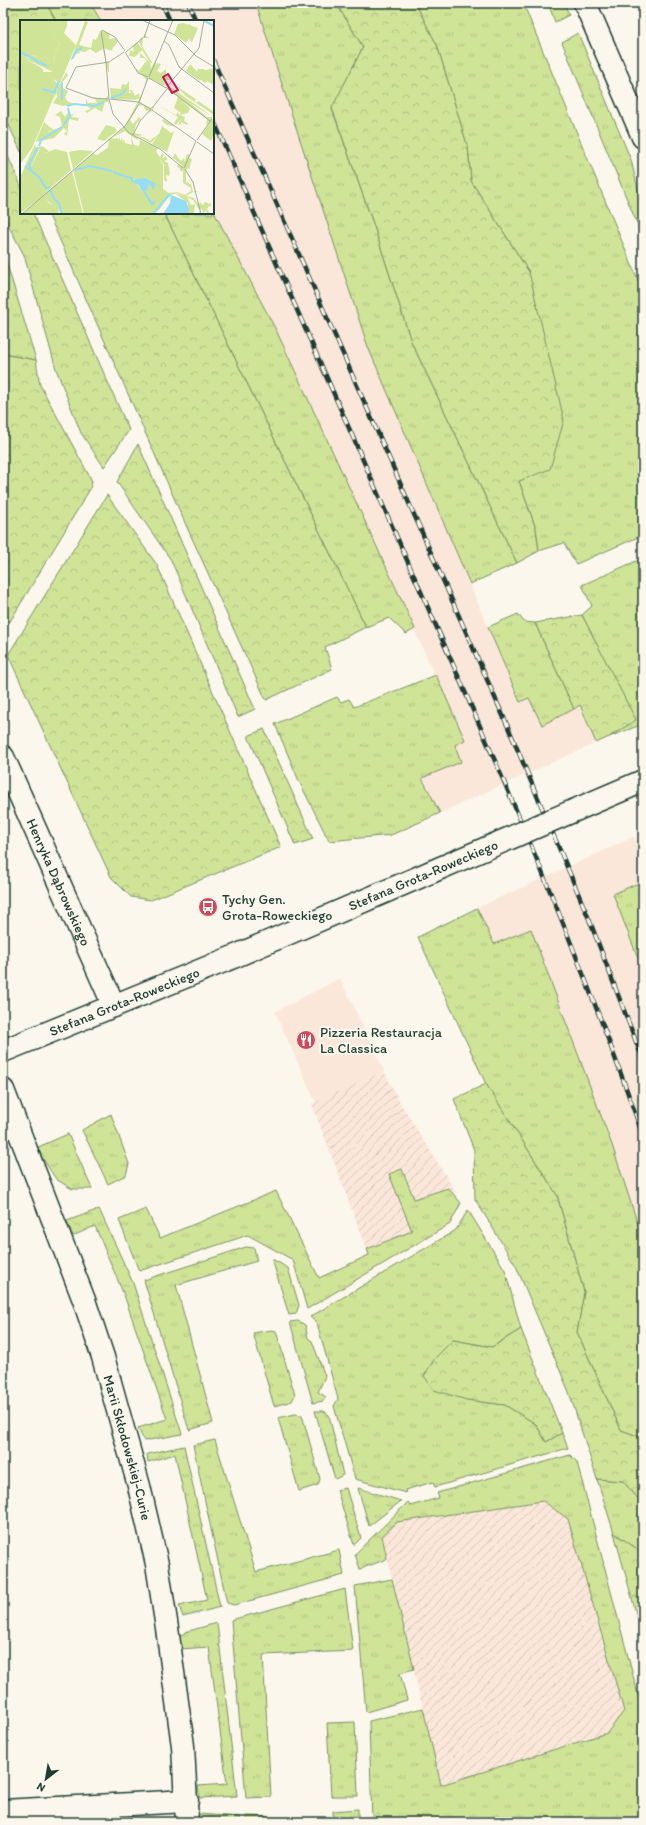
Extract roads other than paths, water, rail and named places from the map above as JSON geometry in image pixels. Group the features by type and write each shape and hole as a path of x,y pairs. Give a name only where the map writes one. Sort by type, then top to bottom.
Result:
{"street":[{"path":"585,3 643,137"},
{"name":"Henryka Dąbrowskiego","path":"3,757 114,1006"},
{"name":"Stefana Grota-Roweckiego","path":"3,1051 114,1006 431,872 643,780"},
{"name":"Marii Skłodowskiej-Curie","path":"3,1090 84,1300 103,1357 139,1486 157,1564 167,1628 178,1708 187,1822"},
{"path":"3,1811 186,1801"}],"railway":[{"path":"162,3 170,20"},
{"path":"188,3 196,20"},
{"path":"214,62 508,727 589,919 643,1060"},
{"path":"214,121 505,784 591,994 643,1136"}],"place":[{"name":"Tychy Gen. Grota-Roweckiego","path":"208,907"},
{"name":"Pizzeria Restauracja La Classica","path":"306,1040"}]}
